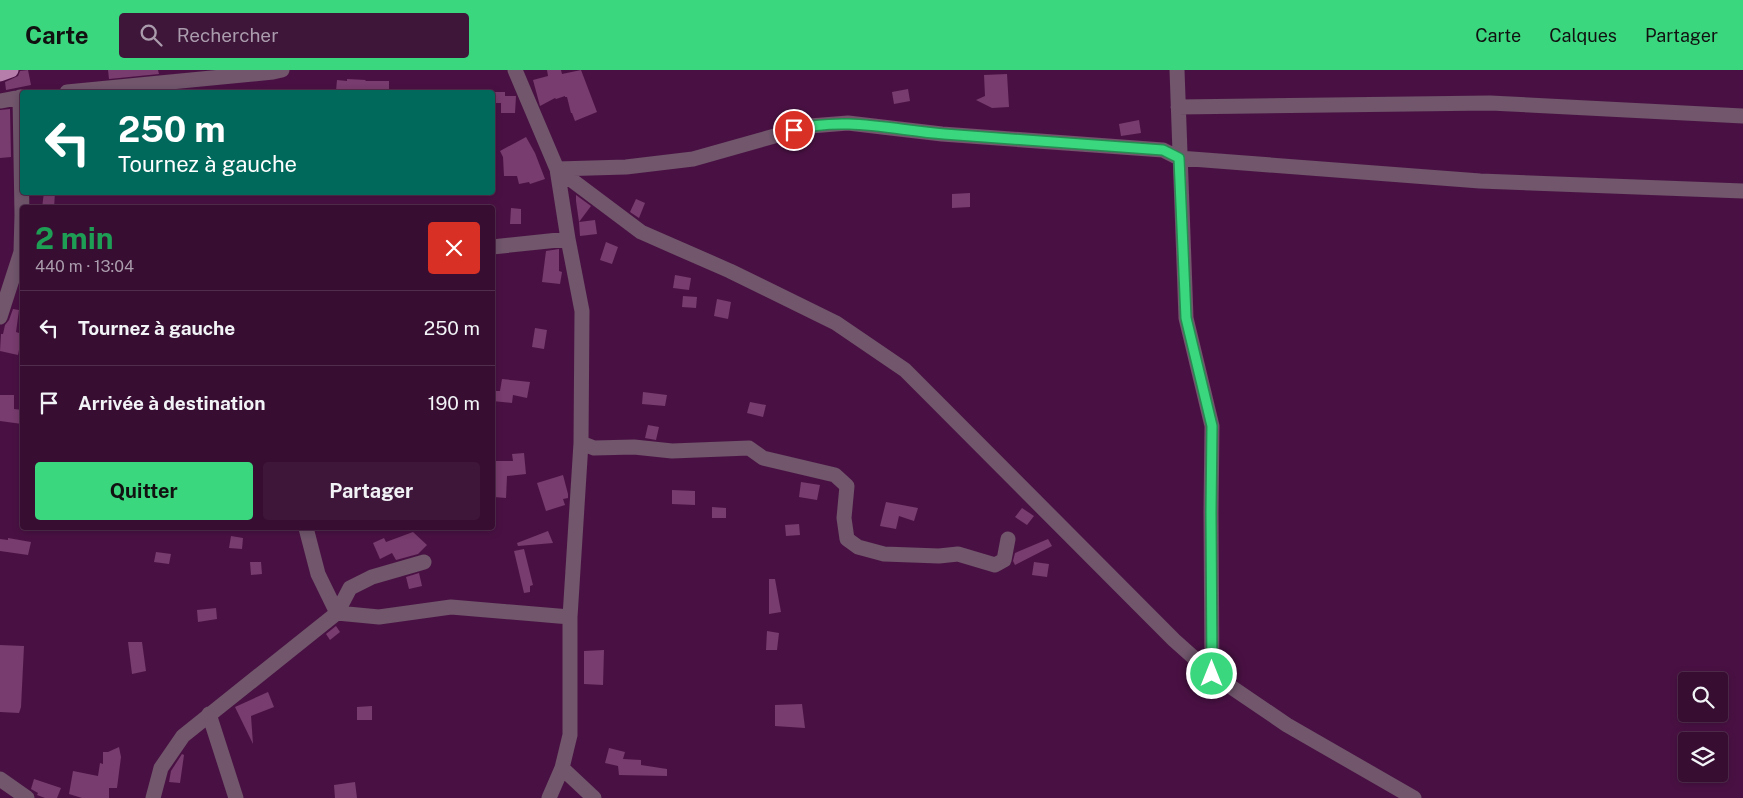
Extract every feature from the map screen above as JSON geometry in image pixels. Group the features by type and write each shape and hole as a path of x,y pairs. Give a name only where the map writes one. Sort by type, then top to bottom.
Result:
{"main road":[{"path":"0,74 11,70"}],"street":[{"path":"88,90 282,70"},
{"path":"515,70 557,169 582,311 581,443 570,617 570,735 562,768 549,798"},
{"path":"1177,70 1186,318 1212,426 1212,674"},
{"path":"0,101 20,97"},
{"path":"1178,107 1490,103 1743,116"},
{"path":"557,169 626,167 693,159 810,126 848,123 942,134 1163,150 1179,158 1480,180 1743,191"},
{"path":"557,169 641,232 730,271 836,323 905,370 1174,640 1212,674 1287,725 1414,798"},
{"path":"495,246 568,239"},
{"path":"0,317 20,255"},
{"path":"581,443 594,448 634,447 672,451 749,448 763,458 835,475 846,486 844,518 847,539 858,547 884,554 939,556 958,554 995,565 1004,560 1008,539"},
{"path":"307,530 318,574 337,613"},
{"path":"153,798 161,768 183,736 337,613 350,588 372,577 424,562"},
{"path":"337,613 379,617 451,607 570,617"},
{"path":"209,714 236,798"},
{"path":"562,768 594,798"},
{"path":"0,779 27,798"}],"building":[{"path":"28,70 31,85 6,90 5,82 18,76 20,71"},
{"path":"108,70 158,70 159,74 109,79"},
{"path":"547,70 561,70 562,74 581,70 597,112 575,121 565,96 555,98 540,106 533,80 548,76"},
{"path":"1007,74 1009,107 992,108 976,100 985,96 984,75"},
{"path":"347,79 389,81 389,90 336,90 337,80 347,81"},
{"path":"908,89 910,101 894,104 892,92"},
{"path":"495,92 505,92 505,96 516,96 515,113 501,113 501,103 495,103"},
{"path":"10,109 11,157 0,158 0,110"},
{"path":"1139,120 1141,133 1121,136 1119,124"},
{"path":"526,137 535,153 545,179 530,184 529,182 519,184 517,176 504,176 503,157 500,151"},
{"path":"970,193 970,207 952,208 952,194"},
{"path":"44,195 55,195 54,205 42,205"},
{"path":"576,195 591,206 579,222 576,201"},
{"path":"636,199 645,203 639,218 630,212"},
{"path":"511,208 521,209 521,224 510,224"},
{"path":"595,220 597,234 580,236 579,222"},
{"path":"606,242 618,247 612,264 600,260"},
{"path":"559,249 559,271 562,272 560,284 542,282 546,251"},
{"path":"675,275 691,278 689,290 673,288"},
{"path":"683,296 697,297 696,308 682,307"},
{"path":"717,299 731,302 728,319 714,316"},
{"path":"13,309 19,310 16,332 20,333 18,355 0,351 1,334 3,334 5,325"},
{"path":"535,328 547,330 544,349 532,347"},
{"path":"502,379 530,382 527,398 513,395 512,403 495,401 495,391 500,391"},
{"path":"643,392 667,395 665,406 642,404"},
{"path":"0,395 14,395 14,409 20,410 20,424 0,421"},
{"path":"750,402 766,405 763,417 747,413"},
{"path":"648,425 659,427 656,440 645,438"},
{"path":"524,453 526,474 507,476 506,498 495,497 496,461 513,461 512,454"},
{"path":"563,475 568,494 568,498 563,499 565,505 546,511 537,483"},
{"path":"801,482 820,485 817,500 799,497"},
{"path":"672,490 695,491 695,505 672,504"},
{"path":"886,502 918,508 914,521 899,516 896,529 880,526"},
{"path":"712,507 726,508 726,518 712,518"},
{"path":"1022,508 1034,516 1027,525 1015,517"},
{"path":"799,524 800,535 786,536 785,525"},
{"path":"548,531 553,543 518,546 517,543"},
{"path":"413,532 427,545 418,554 396,560 392,553 380,559 373,543 384,538 386,542"},
{"path":"231,536 243,538 242,549 229,548"},
{"path":"8,538 31,542 28,555 0,551 0,539 8,540"},
{"path":"1048,539 1052,546 1015,565 1013,561 1015,553"},
{"path":"524,549 533,585 530,586 530,592 524,593 514,551"},
{"path":"156,552 171,554 169,564 154,562"},
{"path":"250,562 261,562 262,574 251,575"},
{"path":"1034,562 1049,564 1047,577 1032,575"},
{"path":"419,573 422,586 409,589 406,577"},
{"path":"769,579 775,579 781,612 769,614"},
{"path":"216,608 217,619 198,622 197,610"},
{"path":"336,626 340,632 330,640 326,634"},
{"path":"767,631 779,633 777,650 766,650"},
{"path":"128,642 142,642 146,671 132,674"},
{"path":"0,645 24,646 21,707 19,713 0,712"},
{"path":"604,650 603,685 584,684 584,651"},
{"path":"268,692 274,707 251,716 253,744 235,707"},
{"path":"802,704 805,728 775,726 775,705"},
{"path":"372,706 372,720 357,720 357,707"},
{"path":"119,747 121,757 117,788 109,788 109,798 82,798 69,794 73,771 98,776 100,763 103,764 103,752"},
{"path":"609,748 625,752 623,759 641,760 641,765 667,769 667,776 619,775 618,766 605,763"},
{"path":"182,754 184,755 180,783 169,782 171,771"},
{"path":"34,779 61,788 57,798 45,798 37,795 38,793 31,789"},
{"path":"355,782 357,798 335,798 334,785"}],"route":[{"path":"794,130 810,126 848,123 942,134 1163,150 1179,158 1186,318 1212,426 1212,674"}]}
